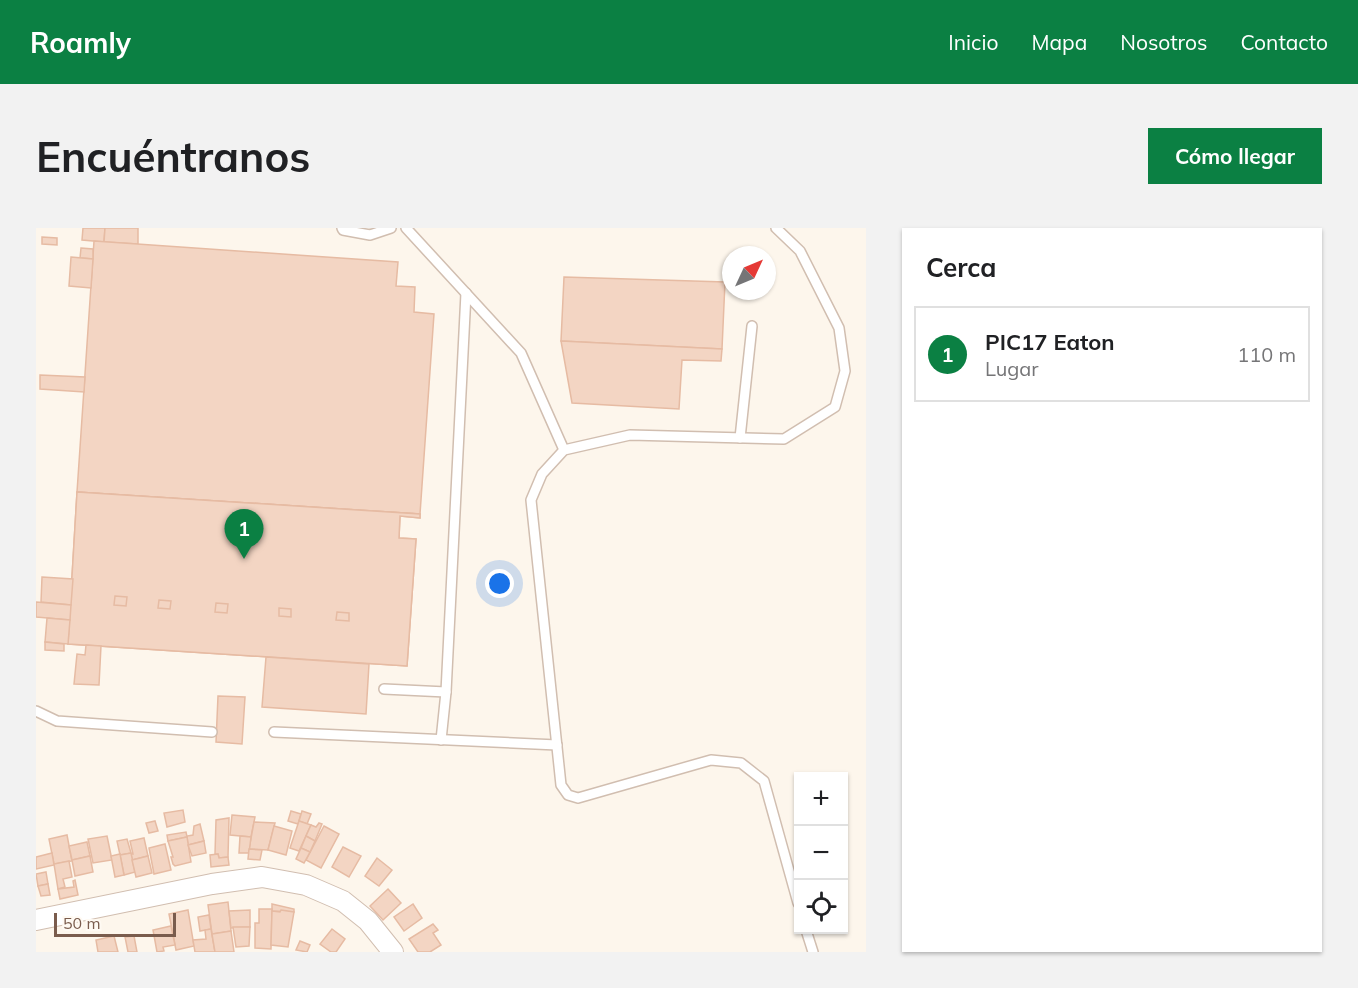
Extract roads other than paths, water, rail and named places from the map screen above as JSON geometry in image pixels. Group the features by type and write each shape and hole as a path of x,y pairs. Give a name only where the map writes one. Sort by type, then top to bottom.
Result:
{"street":[{"path":"36,920 212,884 262,878 306,885 343,901 368,921 393,952"}],"lane":[{"path":"342,228 370,235 391,228"},
{"path":"406,228 521,353 564,450"},
{"path":"776,228 800,251 839,328 845,371 835,407 784,439 630,435 564,450 543,474 531,500 561,785 568,795 578,798 711,760 741,763 764,781 794,889"},
{"path":"441,740 446,692 466,294"},
{"path":"740,438 752,326"},
{"path":"384,689 446,692"},
{"path":"36,711 57,721 212,732"},
{"path":"274,732 557,745"},
{"path":"807,934 813,952"}],"place":[{"name":"PIC17 Eaton","path":"244,559"}]}
